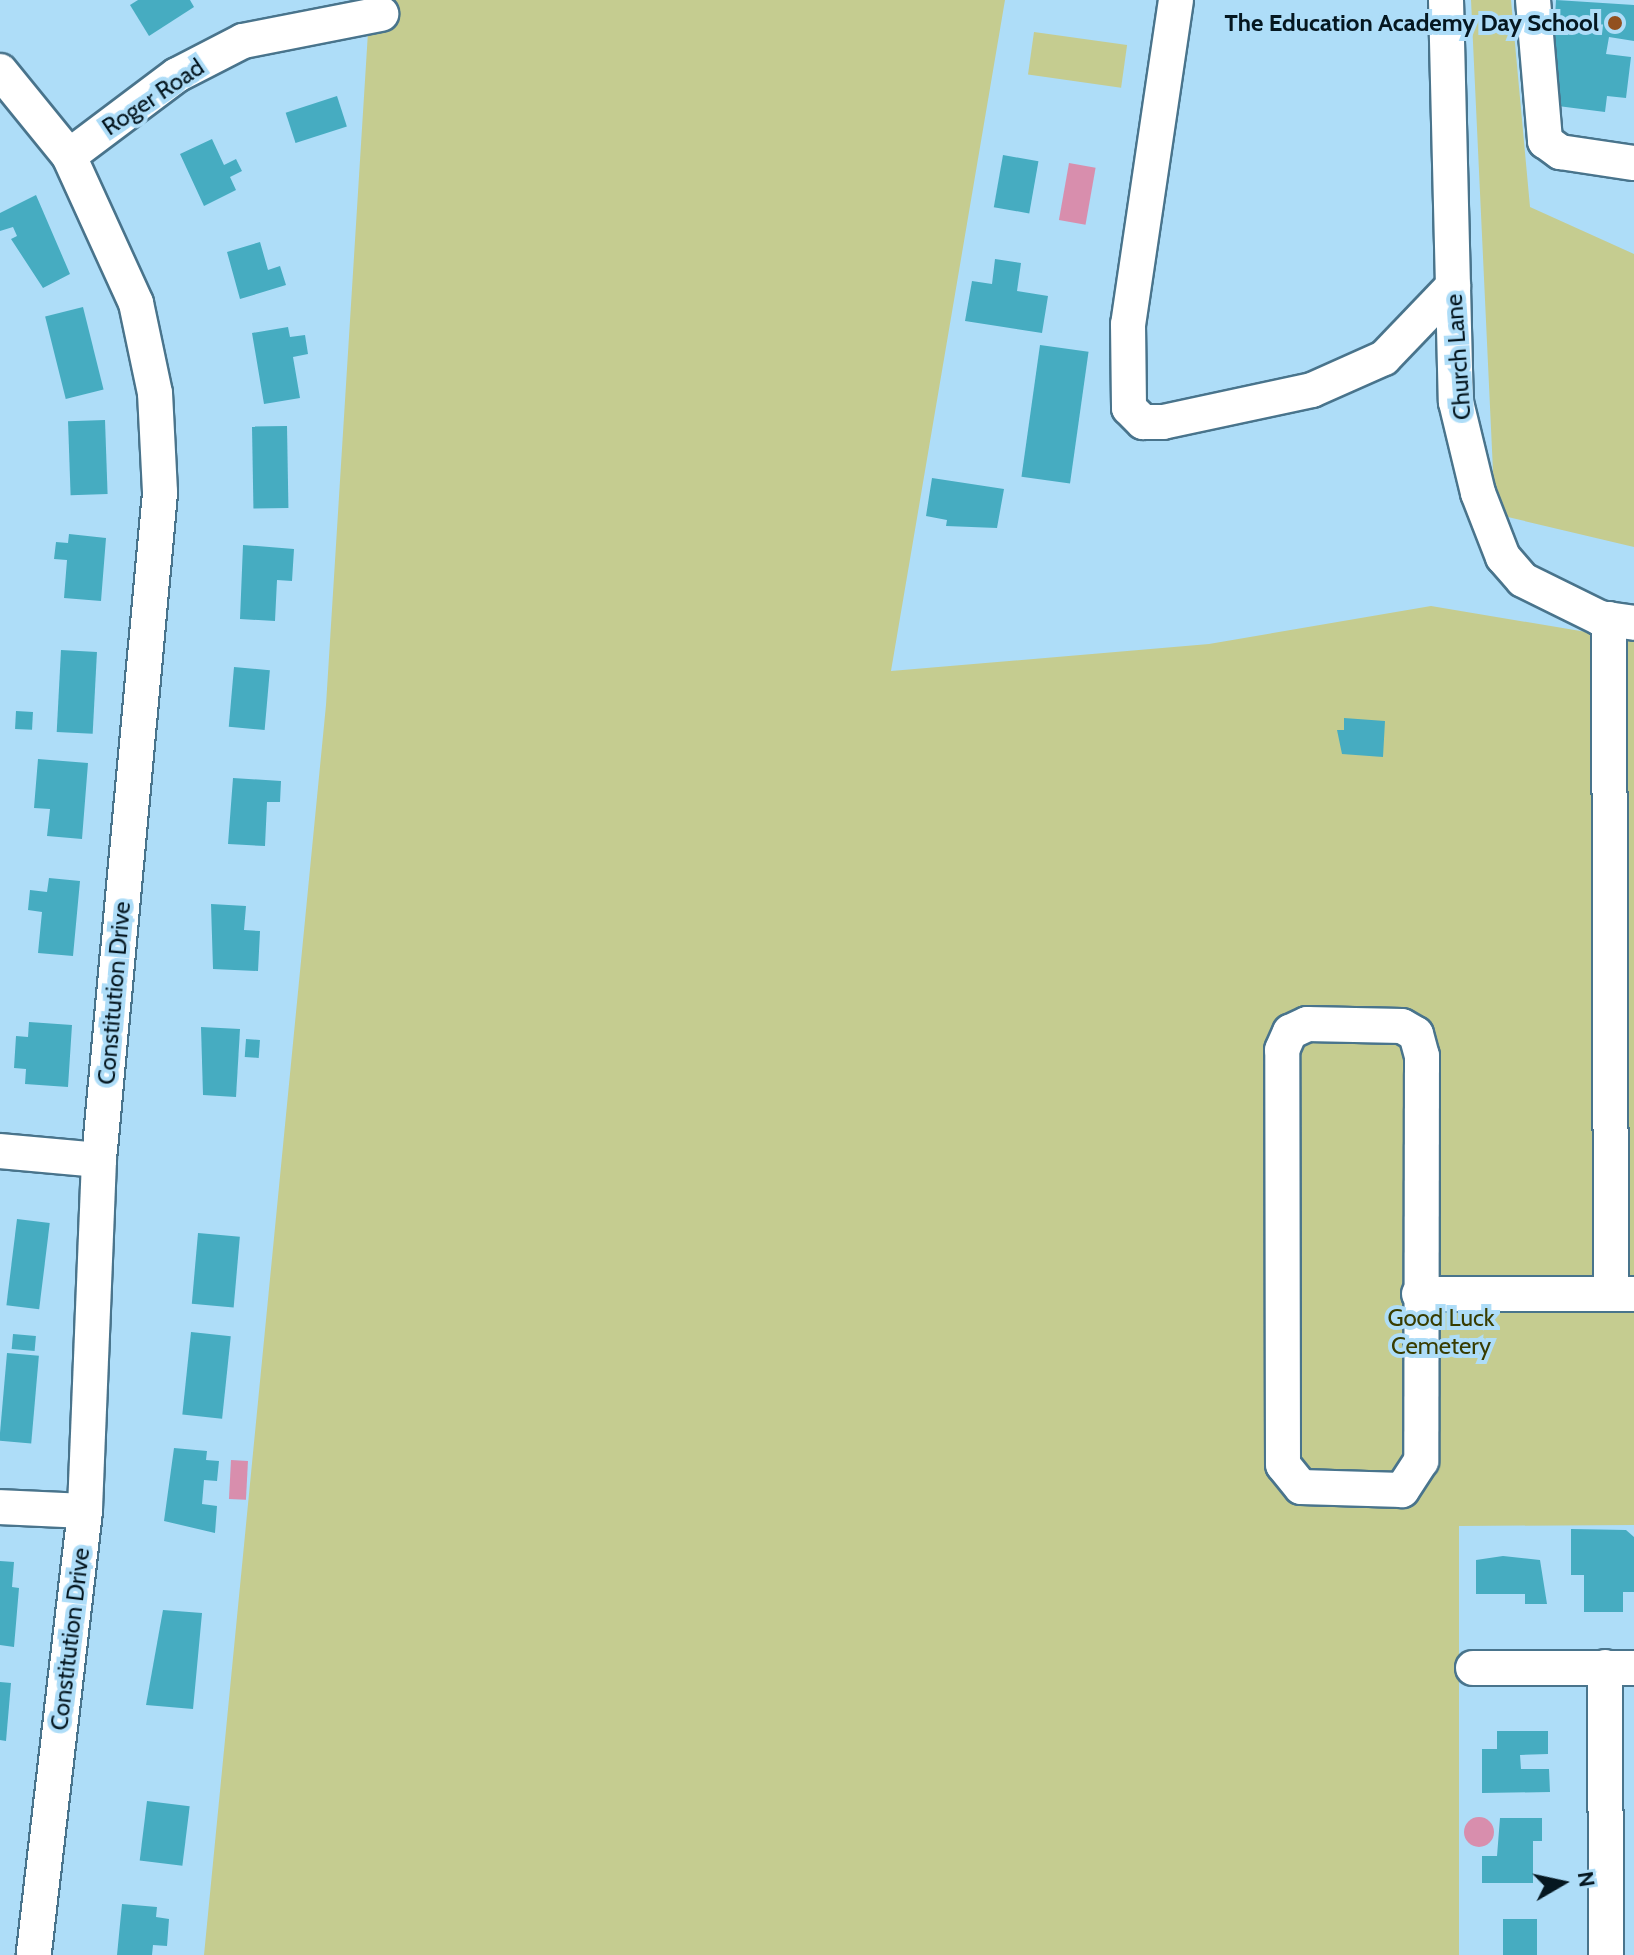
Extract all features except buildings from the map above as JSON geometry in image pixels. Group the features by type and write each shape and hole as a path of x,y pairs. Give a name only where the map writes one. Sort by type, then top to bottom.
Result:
{"street":[{"path":"1176,0 1128,324 1123,397 1129,408 1143,422 1163,422 1312,390 1384,358 1453,286"},
{"name":"Church Lane","path":"1446,0 1456,402 1490,533 1523,580 1622,621"},
{"path":"1533,0 1545,141 1560,152 1634,163"},
{"name":"Roger Road","path":"69,156 177,75 243,41 381,14"},
{"name":"Constitution Drive","path":"0,71 69,156 136,303 155,393 160,493 99,1160 85,1511 34,1955"},
{"path":"1419,1294 1623,1294 1622,621"},
{"path":"1307,1024 1402,1026 1416,1034 1422,1056 1419,1294 1421,1461 1414,1480 1402,1490 1301,1487 1283,1465 1282,1050 1290,1032 1307,1024"},
{"path":"0,1151 99,1160"},
{"path":"0,1507 85,1511"},
{"path":"1473,1668 1619,1668 1606,1955"}],"green space":[{"name":"Good Luck Cemetery","path":"370,0 1005,0 891,671 1209,644 1431,606 1634,640 1634,1525 1459,1526 1459,1955 204,1955 326,705"},
{"path":"1471,0 1511,0 1530,207 1634,254 1634,547 1495,514"},
{"path":"1034,32 1127,45 1121,88 1028,75"}],"shaded area":[{"path":"1069,163 1096,168 1086,225 1059,220"},
{"path":"231,1460 248,1461 246,1500 229,1499"},
{"path":"1479,1817 1489,1822 1494,1832 1489,1842 1479,1847 1469,1842 1464,1832 1469,1822"}],"place":[{"name":"The Education Academy Day School","path":"1615,23"}]}
